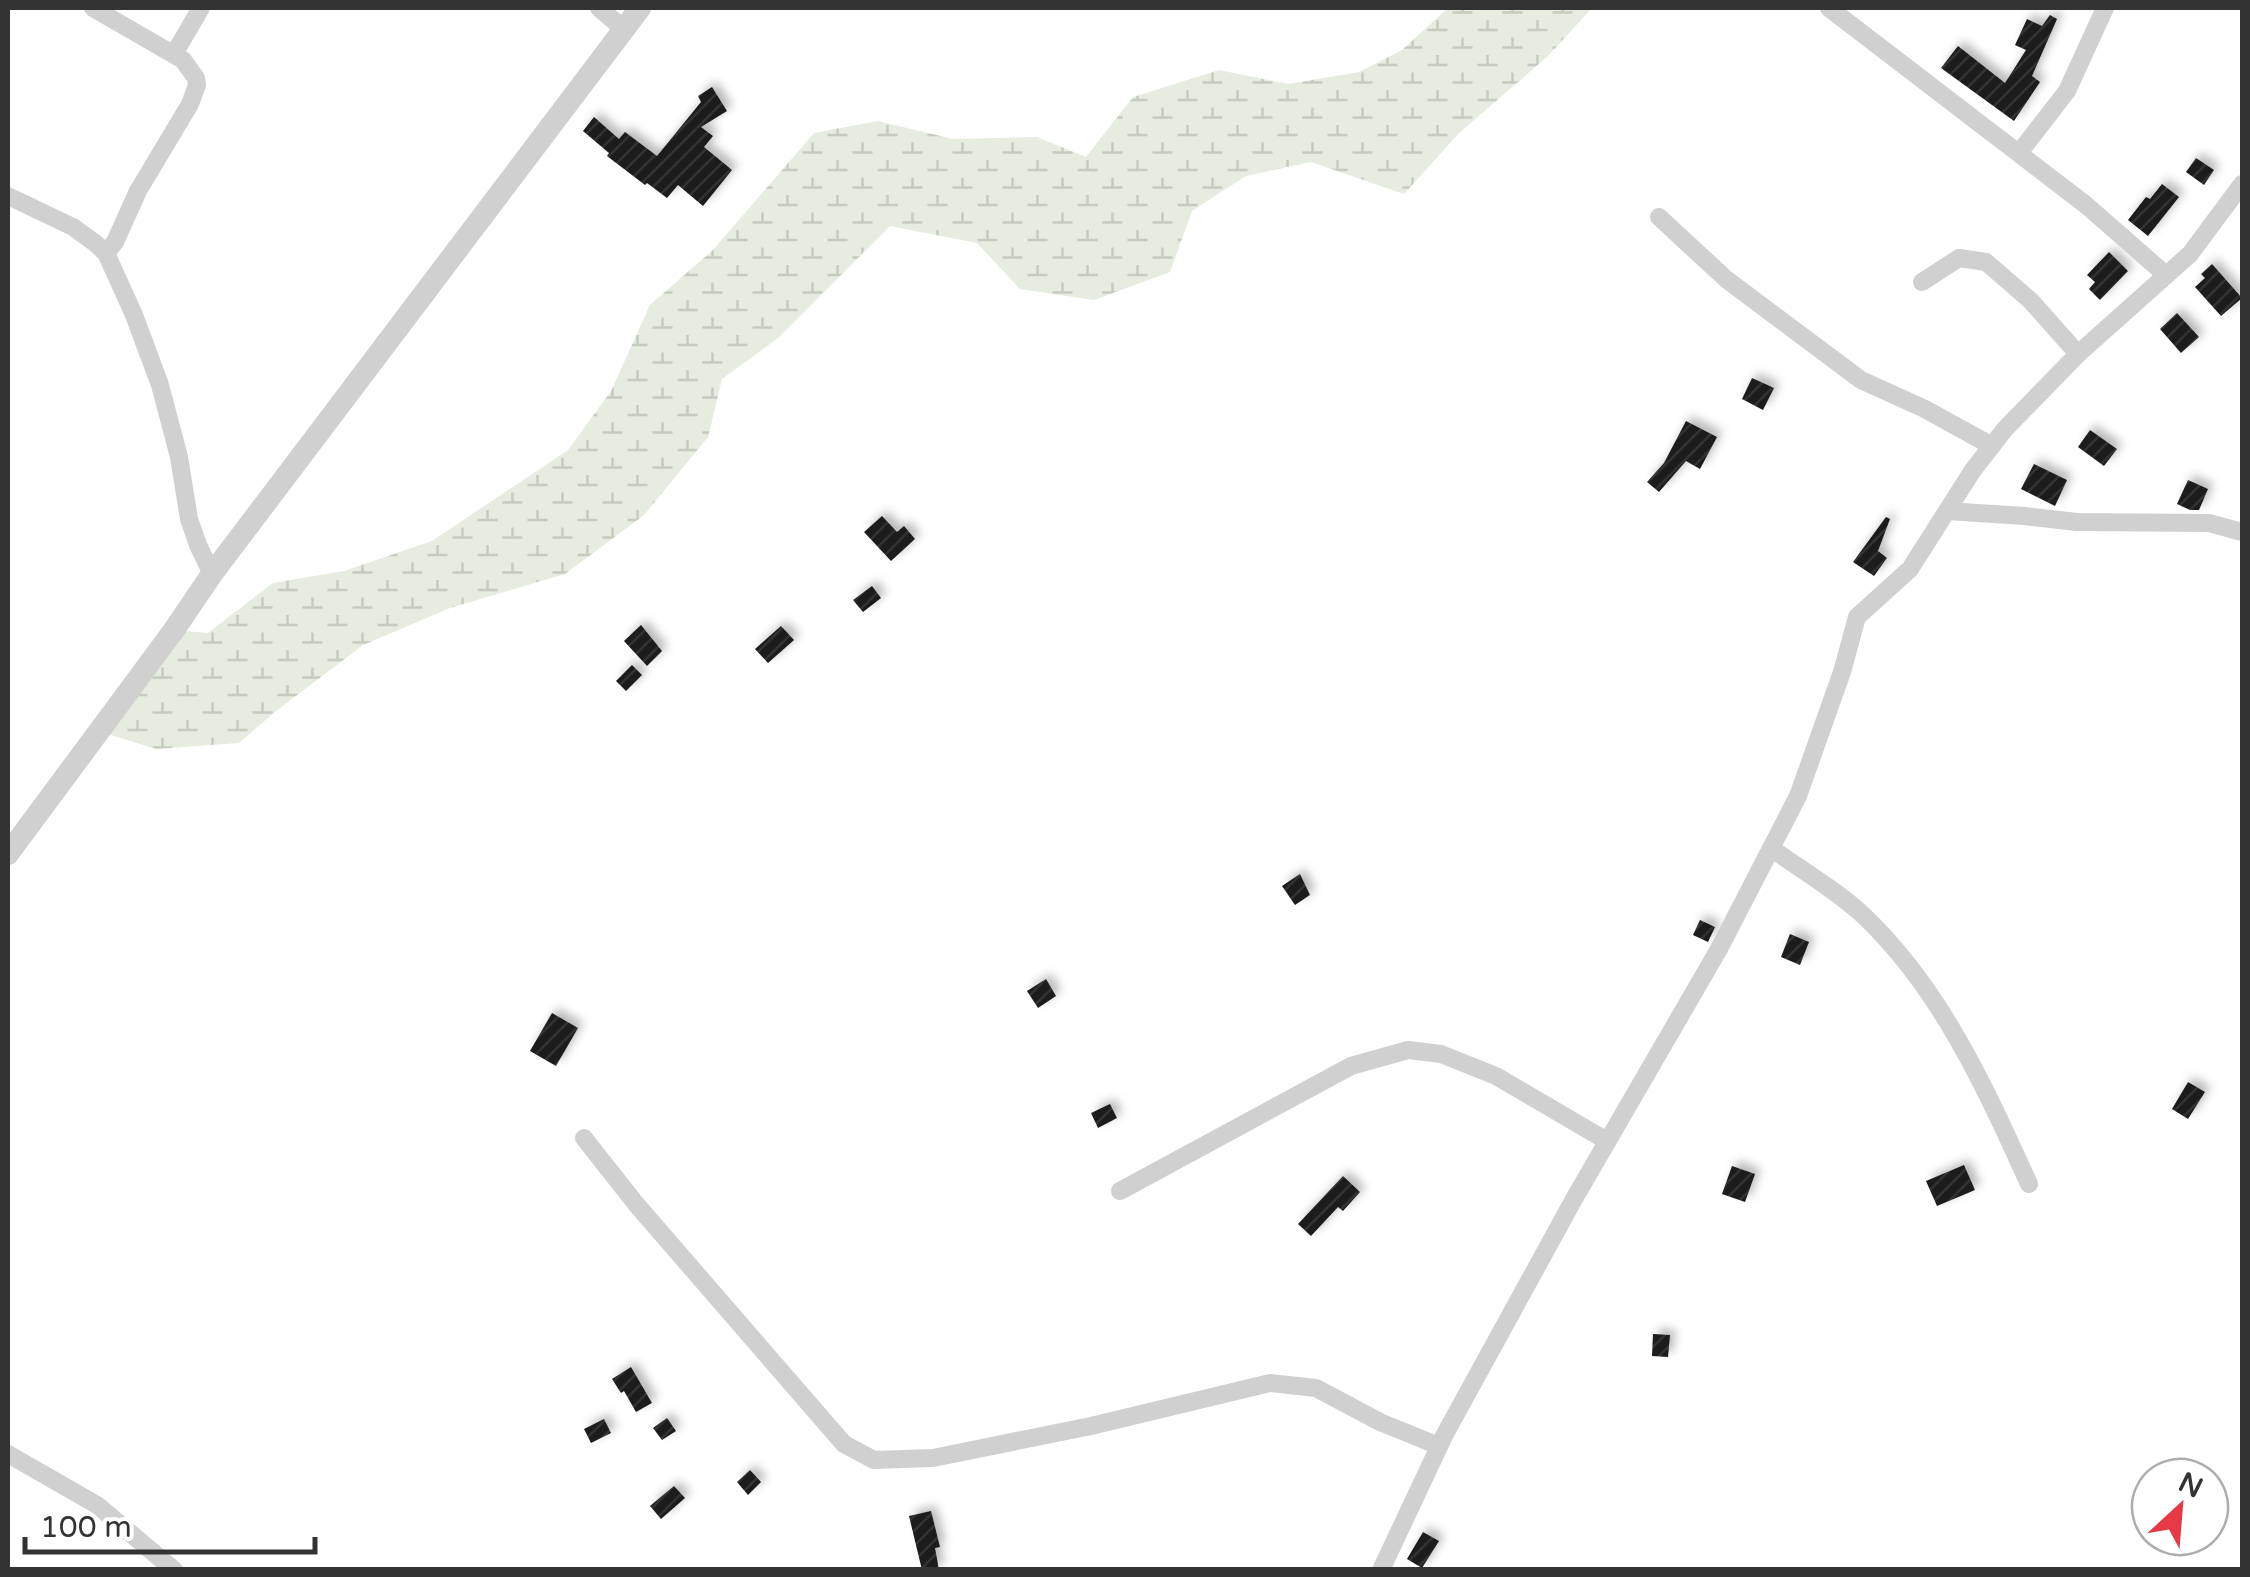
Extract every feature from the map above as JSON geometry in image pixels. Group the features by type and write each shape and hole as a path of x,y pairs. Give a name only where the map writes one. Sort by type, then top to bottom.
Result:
{"street":[{"path":"94,8 183,60 197,85 106,253"},
{"path":"174,54 201,8"},
{"path":"599,8 624,28"},
{"path":"8,854 212,574 640,8"},
{"path":"1830,8 2086,205 2166,276"},
{"path":"2018,154 2067,91 2105,8"},
{"path":"1381,1570 1439,1446 1607,1141 1719,949 1798,796 1858,617 1910,569 1973,470 2005,429 2078,354 2190,254 2242,184"},
{"path":"8,196 73,228 106,253 160,386 179,457 189,519 212,574"},
{"path":"1659,217 1726,279 1861,380 1992,446"},
{"path":"1922,282 1960,258 1986,262 2031,301 2078,354"},
{"path":"1946,512 2078,522 2209,523 2242,532"},
{"path":"1771,848 1862,914 1908,963 1958,1039 2029,1184"},
{"path":"1120,1191 1351,1066 1408,1050 1440,1054 1496,1076 1607,1141"},
{"path":"584,1138 636,1204 844,1444 874,1460 933,1458 1091,1426 1270,1383 1316,1388 1380,1422 1439,1446"},
{"path":"8,1454 97,1504 174,1570"}],"green space":[{"path":"1448,8 1592,8 1547,57 1459,133 1404,194 1311,162 1246,176 1192,211 1170,272 1094,300 1020,289 977,243 890,226 778,338 722,379 708,437 644,515 565,574 450,608 363,645 239,743 156,749 98,731 174,630 208,633 273,583 344,571 432,541 568,450 611,391 650,305 713,250 814,133 878,121 953,139 1037,137 1086,157 1133,97 1219,70 1288,84 1359,72 1402,50"}],"building":[{"path":"2050,15 2057,19 2032,76 2040,82 2014,121 1941,68 1958,46 2005,83 2026,50 2015,45 2027,19 2042,26"},
{"path":"712,87 727,111 701,127 713,136 704,147 732,170 703,206 678,185 667,198 645,185 607,156 609,153 583,131 594,117 619,139 625,132 657,156 701,102 698,96"},
{"path":"2196,158 2214,170 2204,185 2186,172"},
{"path":"2162,184 2179,197 2148,236 2128,220"},
{"path":"2109,252 2128,271 2100,300 2089,289 2095,282 2087,275"},
{"path":"2212,264 2242,298 2221,316 2195,287"},
{"path":"2177,313 2199,337 2181,353 2160,329"},
{"path":"1752,378 1774,388 1763,410 1742,399"},
{"path":"1686,421 1717,437 1700,469 1686,461 1659,492 1647,482 1664,463"},
{"path":"2090,430 2117,449 2104,466 2078,447"},
{"path":"2034,464 2067,480 2055,506 2021,489"},
{"path":"2188,480 2208,489 2199,510 2177,504"},
{"path":"882,516 897,532 904,526 915,539 891,561 864,532"},
{"path":"1886,517 1890,519 1878,551 1887,558 1874,576 1853,562"},
{"path":"872,586 881,598 863,612 853,600"},
{"path":"641,625 662,651 647,666 624,641"},
{"path":"781,626 794,640 768,663 755,649"},
{"path":"632,665 642,675 626,691 616,681"},
{"path":"1300,874 1310,895 1295,905 1282,886"},
{"path":"1700,920 1715,927 1708,942 1693,935"},
{"path":"1790,934 1809,942 1800,965 1781,957"},
{"path":"1046,979 1056,996 1038,1008 1027,991"},
{"path":"552,1013 578,1028 556,1066 530,1051"},
{"path":"2188,1082 2205,1092 2188,1119 2172,1109"},
{"path":"1110,1104 1117,1118 1098,1128 1091,1113"},
{"path":"1964,1165 1975,1190 1937,1206 1926,1181"},
{"path":"1732,1166 1755,1174 1745,1202 1722,1194"},
{"path":"1343,1176 1360,1192 1343,1211 1338,1207 1311,1236 1298,1224"},
{"path":"1653,1334 1670,1335 1668,1357 1652,1356"},
{"path":"631,1367 652,1403 636,1412 612,1379"},
{"path":"667,1418 676,1431 662,1440 653,1428"},
{"path":"604,1419 611,1433 591,1443 584,1429"},
{"path":"750,1470 761,1482 748,1495 737,1482"},
{"path":"674,1486 685,1498 661,1519 650,1506"},
{"path":"931,1511 940,1547 935,1548 939,1570 922,1570 909,1516"},
{"path":"1423,1532 1439,1541 1422,1568 1407,1559"}]}
